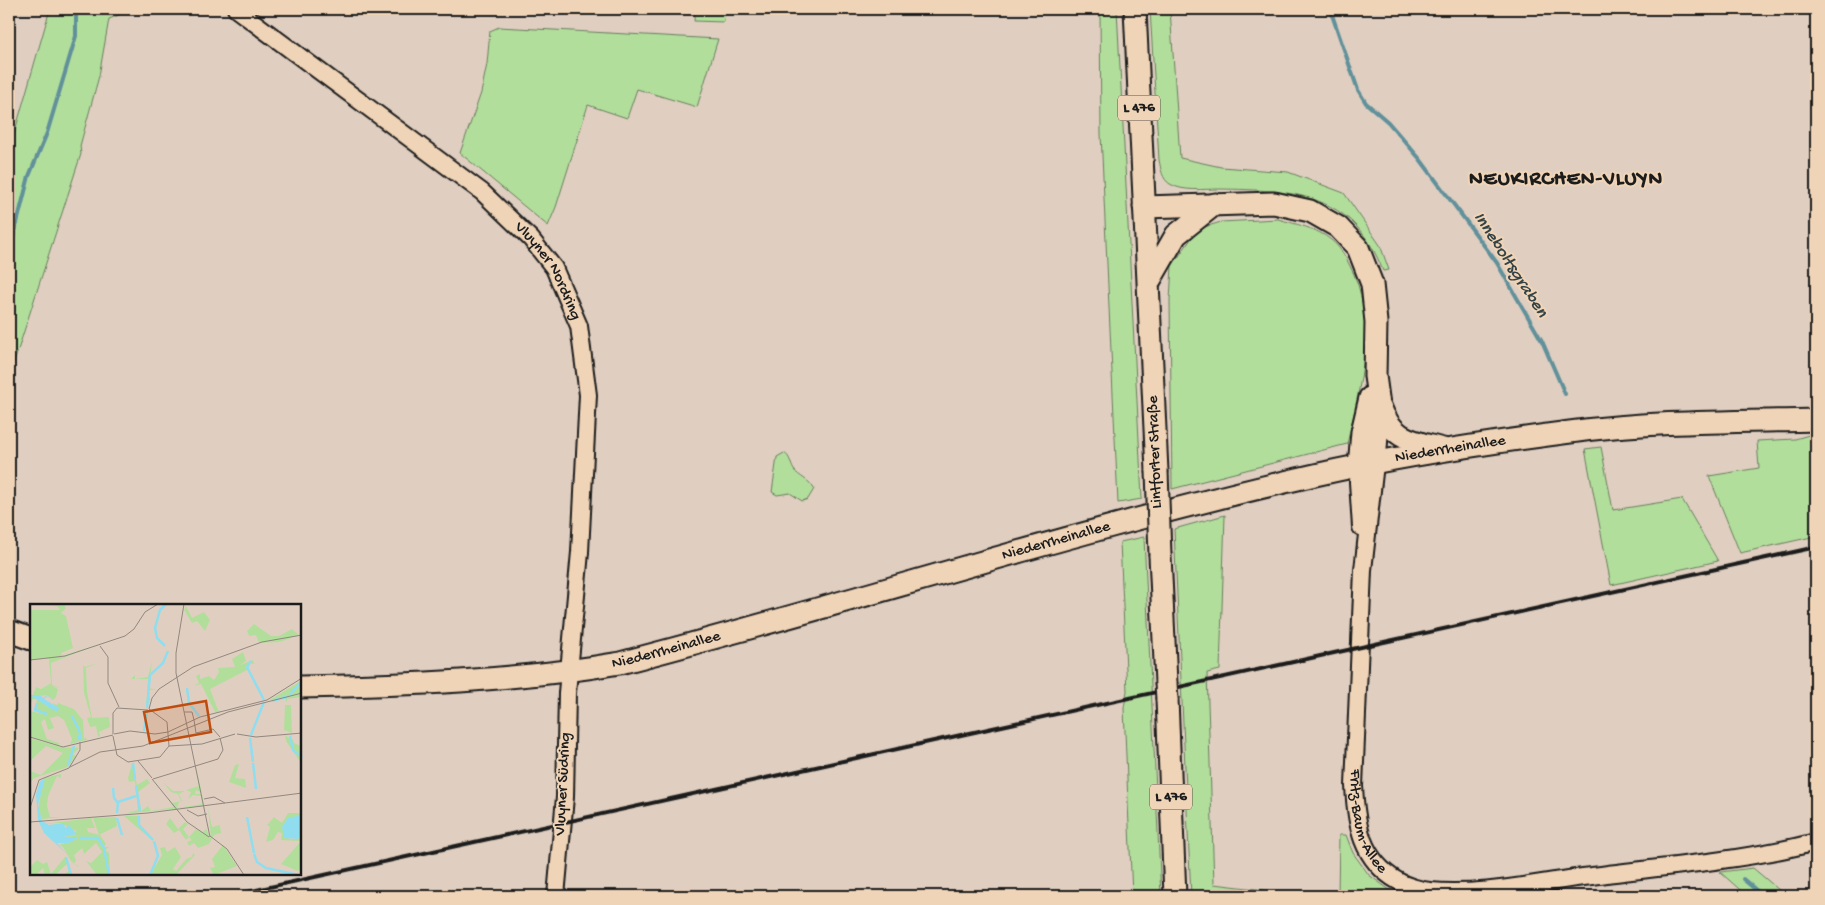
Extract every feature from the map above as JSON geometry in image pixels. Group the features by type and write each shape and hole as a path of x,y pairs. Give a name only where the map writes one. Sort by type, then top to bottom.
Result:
{"main road":[{"name":"Lintforter Straße","path":"1135,9 1149,282 1175,896"},
{"path":"1144,207 1274,203 1310,211 1338,227 1358,248 1372,284 1376,322 1375,376 1379,405 1384,418 1396,434 1409,440 1450,451"},
{"path":"1149,282 1176,235 1215,204"},
{"path":"1367,465 1362,432 1375,376"},
{"path":"1367,465 1379,405"},
{"name":"Niederrheinallee","path":"301,687 451,683 569,672 620,663 1142,518 1299,479 1367,465 1616,426 1697,422 1816,420"},
{"path":"9,631 30,639"}],"street":[{"name":"Vluyner Nordring","path":"236,9 482,192 532,239 554,268 580,326 588,395 584,492 569,672"},
{"name":"Fritz-Baum-Allee","path":"1367,465 1358,482 1363,570 1354,776 1356,820 1368,853 1377,864 1397,880 1428,891 1482,891 1755,855 1816,842"},
{"name":"Vluyner Südring","path":"556,896 566,781 569,672"}],"green space":[{"path":"50,9 122,9 121,14 109,19 99,76 80,146 81,154 9,378 9,152"},
{"path":"695,9 725,9 724,22 694,21"},
{"path":"1100,9 1117,9 1142,499 1118,503 1101,133"},
{"path":"1150,9 1170,9 1180,158 1221,167 1288,172 1344,193 1380,245 1389,270 1383,271 1370,245 1355,225 1337,211 1318,201 1272,191 1187,189 1175,187 1167,182 1162,173 1159,160"},
{"path":"499,27 718,39 697,107 637,89 627,118 588,105 556,207 548,226 460,153 481,93 487,64 490,31"},
{"path":"1278,219 1313,229 1331,240 1346,258 1358,285 1363,307 1364,353 1357,399 1347,444 1172,489 1170,300 1172,266 1198,229 1221,222"},
{"path":"1816,433 1816,536 1740,553 1709,476 1759,468 1757,441 1795,439"},
{"path":"1601,447 1613,510 1682,499 1718,561 1611,585 1585,449"},
{"path":"784,453 794,470 810,483 814,489 808,499 802,501 790,493 777,495 772,492 777,457"},
{"path":"1225,515 1220,670 1207,673 1214,884 1316,896 1258,896 1215,891 1215,896 1191,896 1174,529"},
{"path":"1144,537 1161,896 1132,896 1124,708 1127,691 1120,542"},
{"path":"1339,835 1346,835 1353,853 1369,875 1398,896 1338,896"},
{"path":"1753,868 1786,896 1747,896 1720,872"}],"waterway":[{"path":"9,254 29,176 47,133 76,36 76,9"},
{"name":"Inneboltsgraben","path":"1330,9 1358,90 1366,103 1388,122 1420,159 1497,263 1542,341 1565,394"},
{"name":"Inneboltsgraben","path":"1743,879 1763,896"}],"railway":[{"path":"229,896 1816,547"}],"district":[{"name":"NEUKIRCHEN-VLUYN","path":"1566,180"}]}
